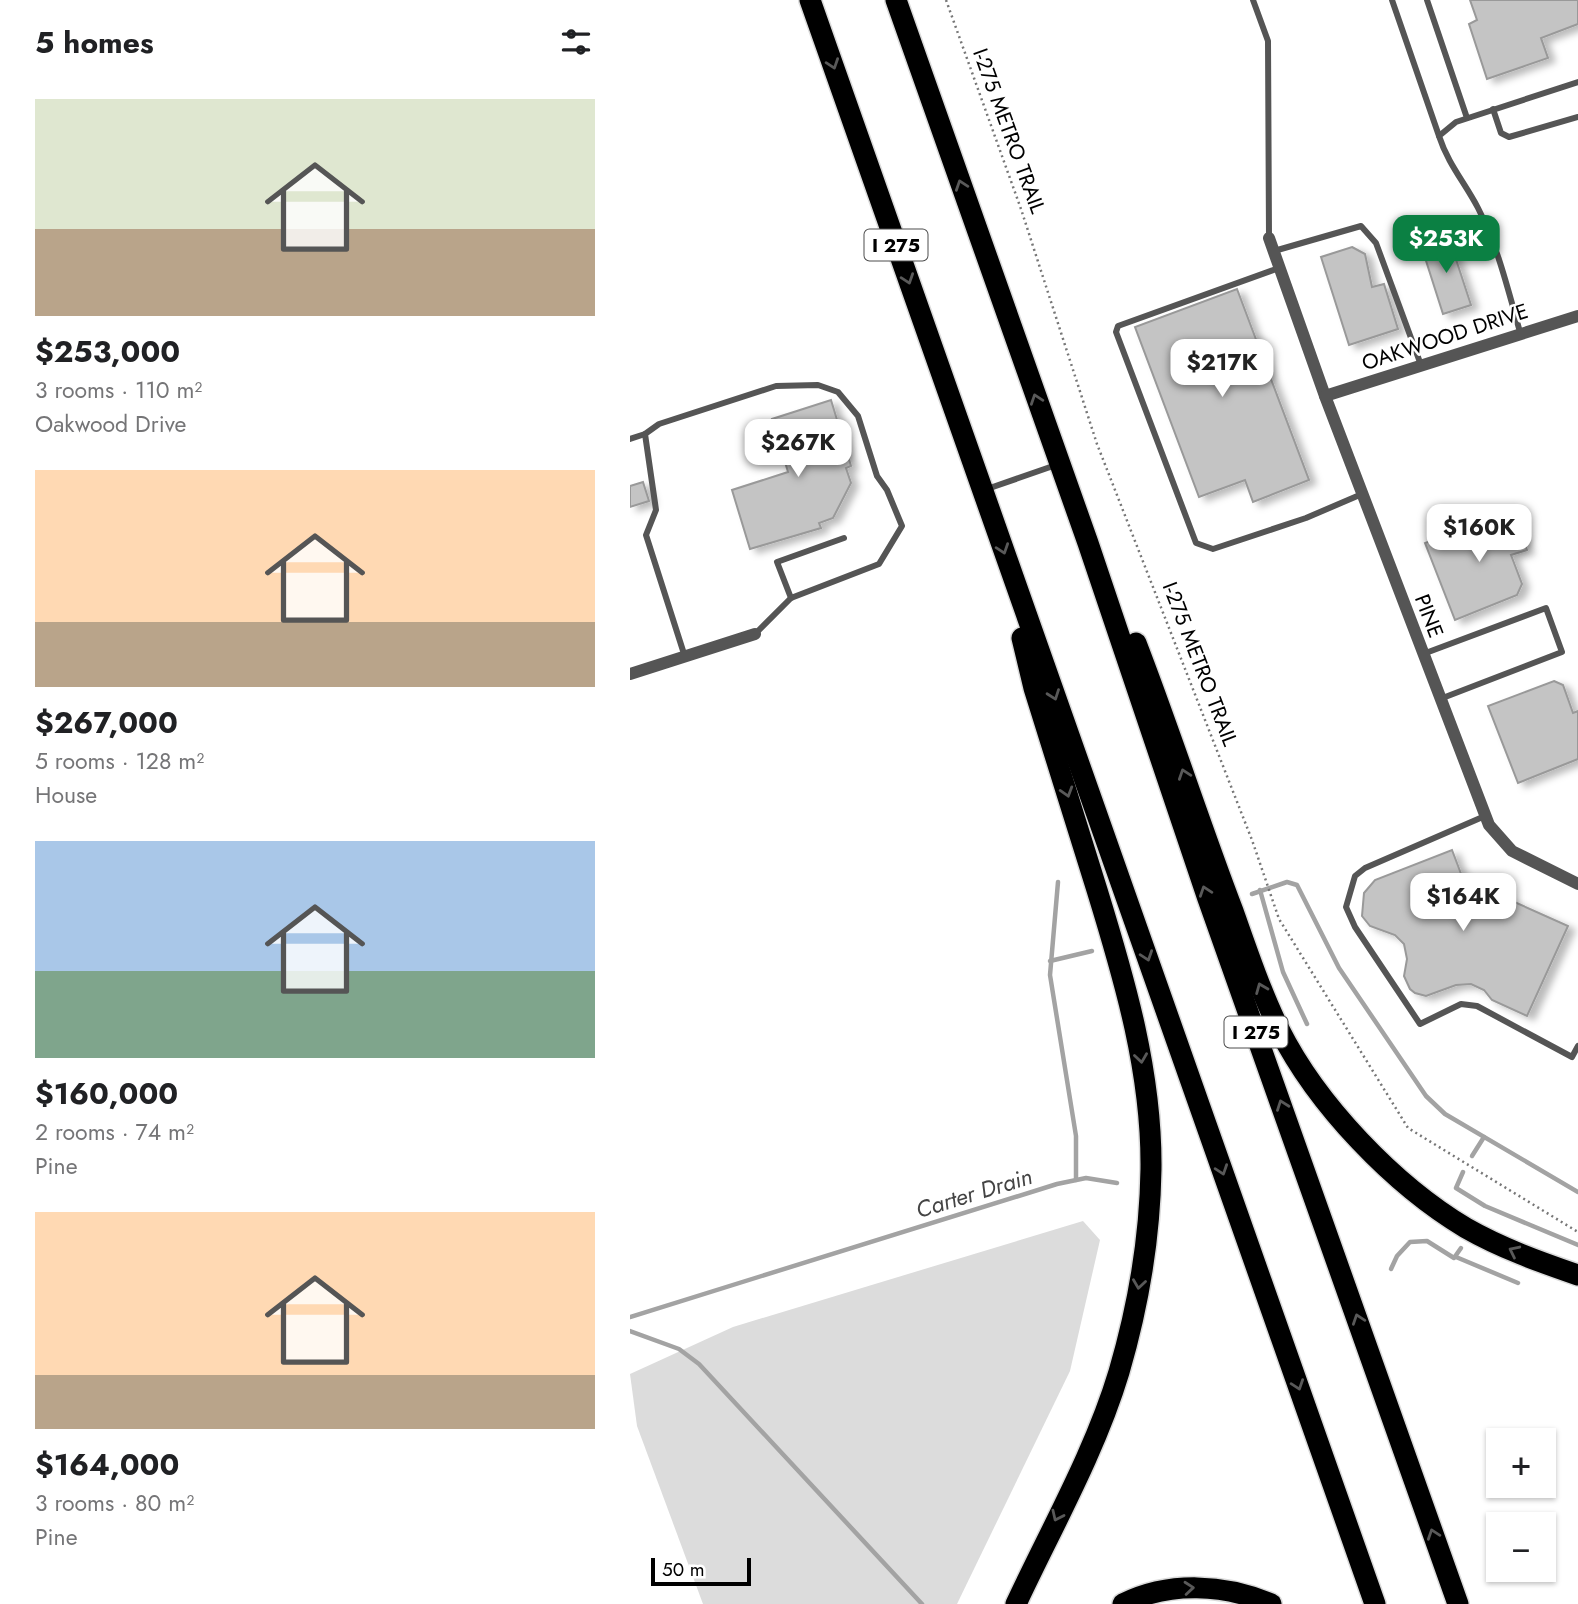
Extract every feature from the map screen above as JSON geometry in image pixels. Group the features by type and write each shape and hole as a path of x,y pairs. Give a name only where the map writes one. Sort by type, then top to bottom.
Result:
{"highway":[{"name":"I 275","path":"810,0 1375,1604"},
{"name":"I 275","path":"896,0 1088,543 1208,899 1458,1602"},
{"path":"1088,543 1124,611 1261,988 1297,1059 1343,1121 1369,1149 1420,1195 1466,1228 1534,1260 1578,1275"},
{"path":"1016,1604 1086,1454 1118,1375 1135,1313 1147,1231 1151,1169 1147,1104 1137,1030 1034,688 1022,643 1023,608"},
{"path":"1123,1604 1165,1591 1197,1587 1231,1591 1271,1604"}],"street":[{"name":"PINE","path":"1271,245 1325,396 1485,816 1495,834 1512,851 1578,884"},
{"name":"OAKWOOD DRIVE","path":"1325,396 1520,332 1578,316"},
{"path":"630,674 755,634"}],"lane":[{"path":"1253,0 1268,41 1271,245 1361,226 1381,253 1420,365"},
{"path":"1392,0 1452,168 1477,205 1488,230 1520,332"},
{"path":"1427,0 1467,118"},
{"path":"1439,136 1448,126 1467,118 1578,84"},
{"path":"1493,110 1501,133 1509,137 1578,117"},
{"path":"1279,268 1118,326 1121,344 1196,543 1213,549 1306,518 1362,494"},
{"path":"630,439 645,434 659,424 776,386 818,384 838,392 858,416 877,476 887,490 902,526 879,564 791,598 755,634"},
{"path":"645,434 656,510 646,535 685,657"},
{"path":"982,491 1058,464"},
{"path":"791,598 777,562 844,538"},
{"path":"1423,654 1546,608 1562,652 1440,699"},
{"path":"1485,816 1365,868 1355,876 1346,907 1355,927 1420,1024 1461,1004 1477,1006 1575,1059 1578,1046"}],"path":[{"name":"I-275 METRO TRAIL","path":"946,0 1021,209 1097,444 1252,840 1262,876 1301,960 1408,1128 1578,1232"}],"shaded area":[{"path":"1083,1221 1100,1240 1070,1371 957,1604 703,1604 637,1426 630,1374 733,1327"}],"building":[{"path":"1470,0 1578,0 1578,24 1541,38 1548,58 1487,79 1469,24 1477,20"},
{"path":"1448,235 1471,305 1443,314 1421,245"},
{"path":"1352,247 1365,254 1372,287 1384,284 1398,329 1349,345 1321,257"},
{"path":"1237,289 1309,480 1253,502 1245,480 1199,497 1135,327"},
{"path":"831,400 851,466 846,468 851,483 833,518 819,523 821,528 750,549 732,490 788,472 772,419"},
{"path":"643,482 649,501 630,507 630,486"},
{"path":"1512,509 1527,550 1511,555 1522,584 1517,595 1455,620 1425,543"},
{"path":"1554,681 1563,685 1573,713 1578,711 1578,759 1518,783 1488,706"},
{"path":"1452,850 1463,879 1568,926 1527,1016 1492,1000 1484,990 1471,984 1456,985 1426,996 1415,993 1404,976 1407,959 1404,944 1395,935 1370,926 1362,916 1364,893 1375,880"}],"waterway":[{"name":"Carter Drain","path":"1058,882 1050,975 1076,1136 1076,1180"},
{"name":"Carter Drain","path":"1252,894 1287,882 1297,885 1339,968 1426,1096 1445,1114 1578,1192"},
{"path":"1260,890 1283,972 1307,1024"},
{"name":"Carter Drain","path":"1050,961 1092,951"},
{"path":"1472,1156 1484,1137"},
{"path":"1463,1172 1456,1188 1485,1206 1578,1245"},
{"name":"Carter Drain","path":"630,1317 1057,1184 1086,1178 1117,1183"},
{"path":"1391,1269 1397,1256 1410,1242 1427,1241 1454,1258 1461,1248"},
{"path":"1456,1257 1518,1283"},
{"path":"630,1331 679,1349 699,1364 922,1604"}]}
